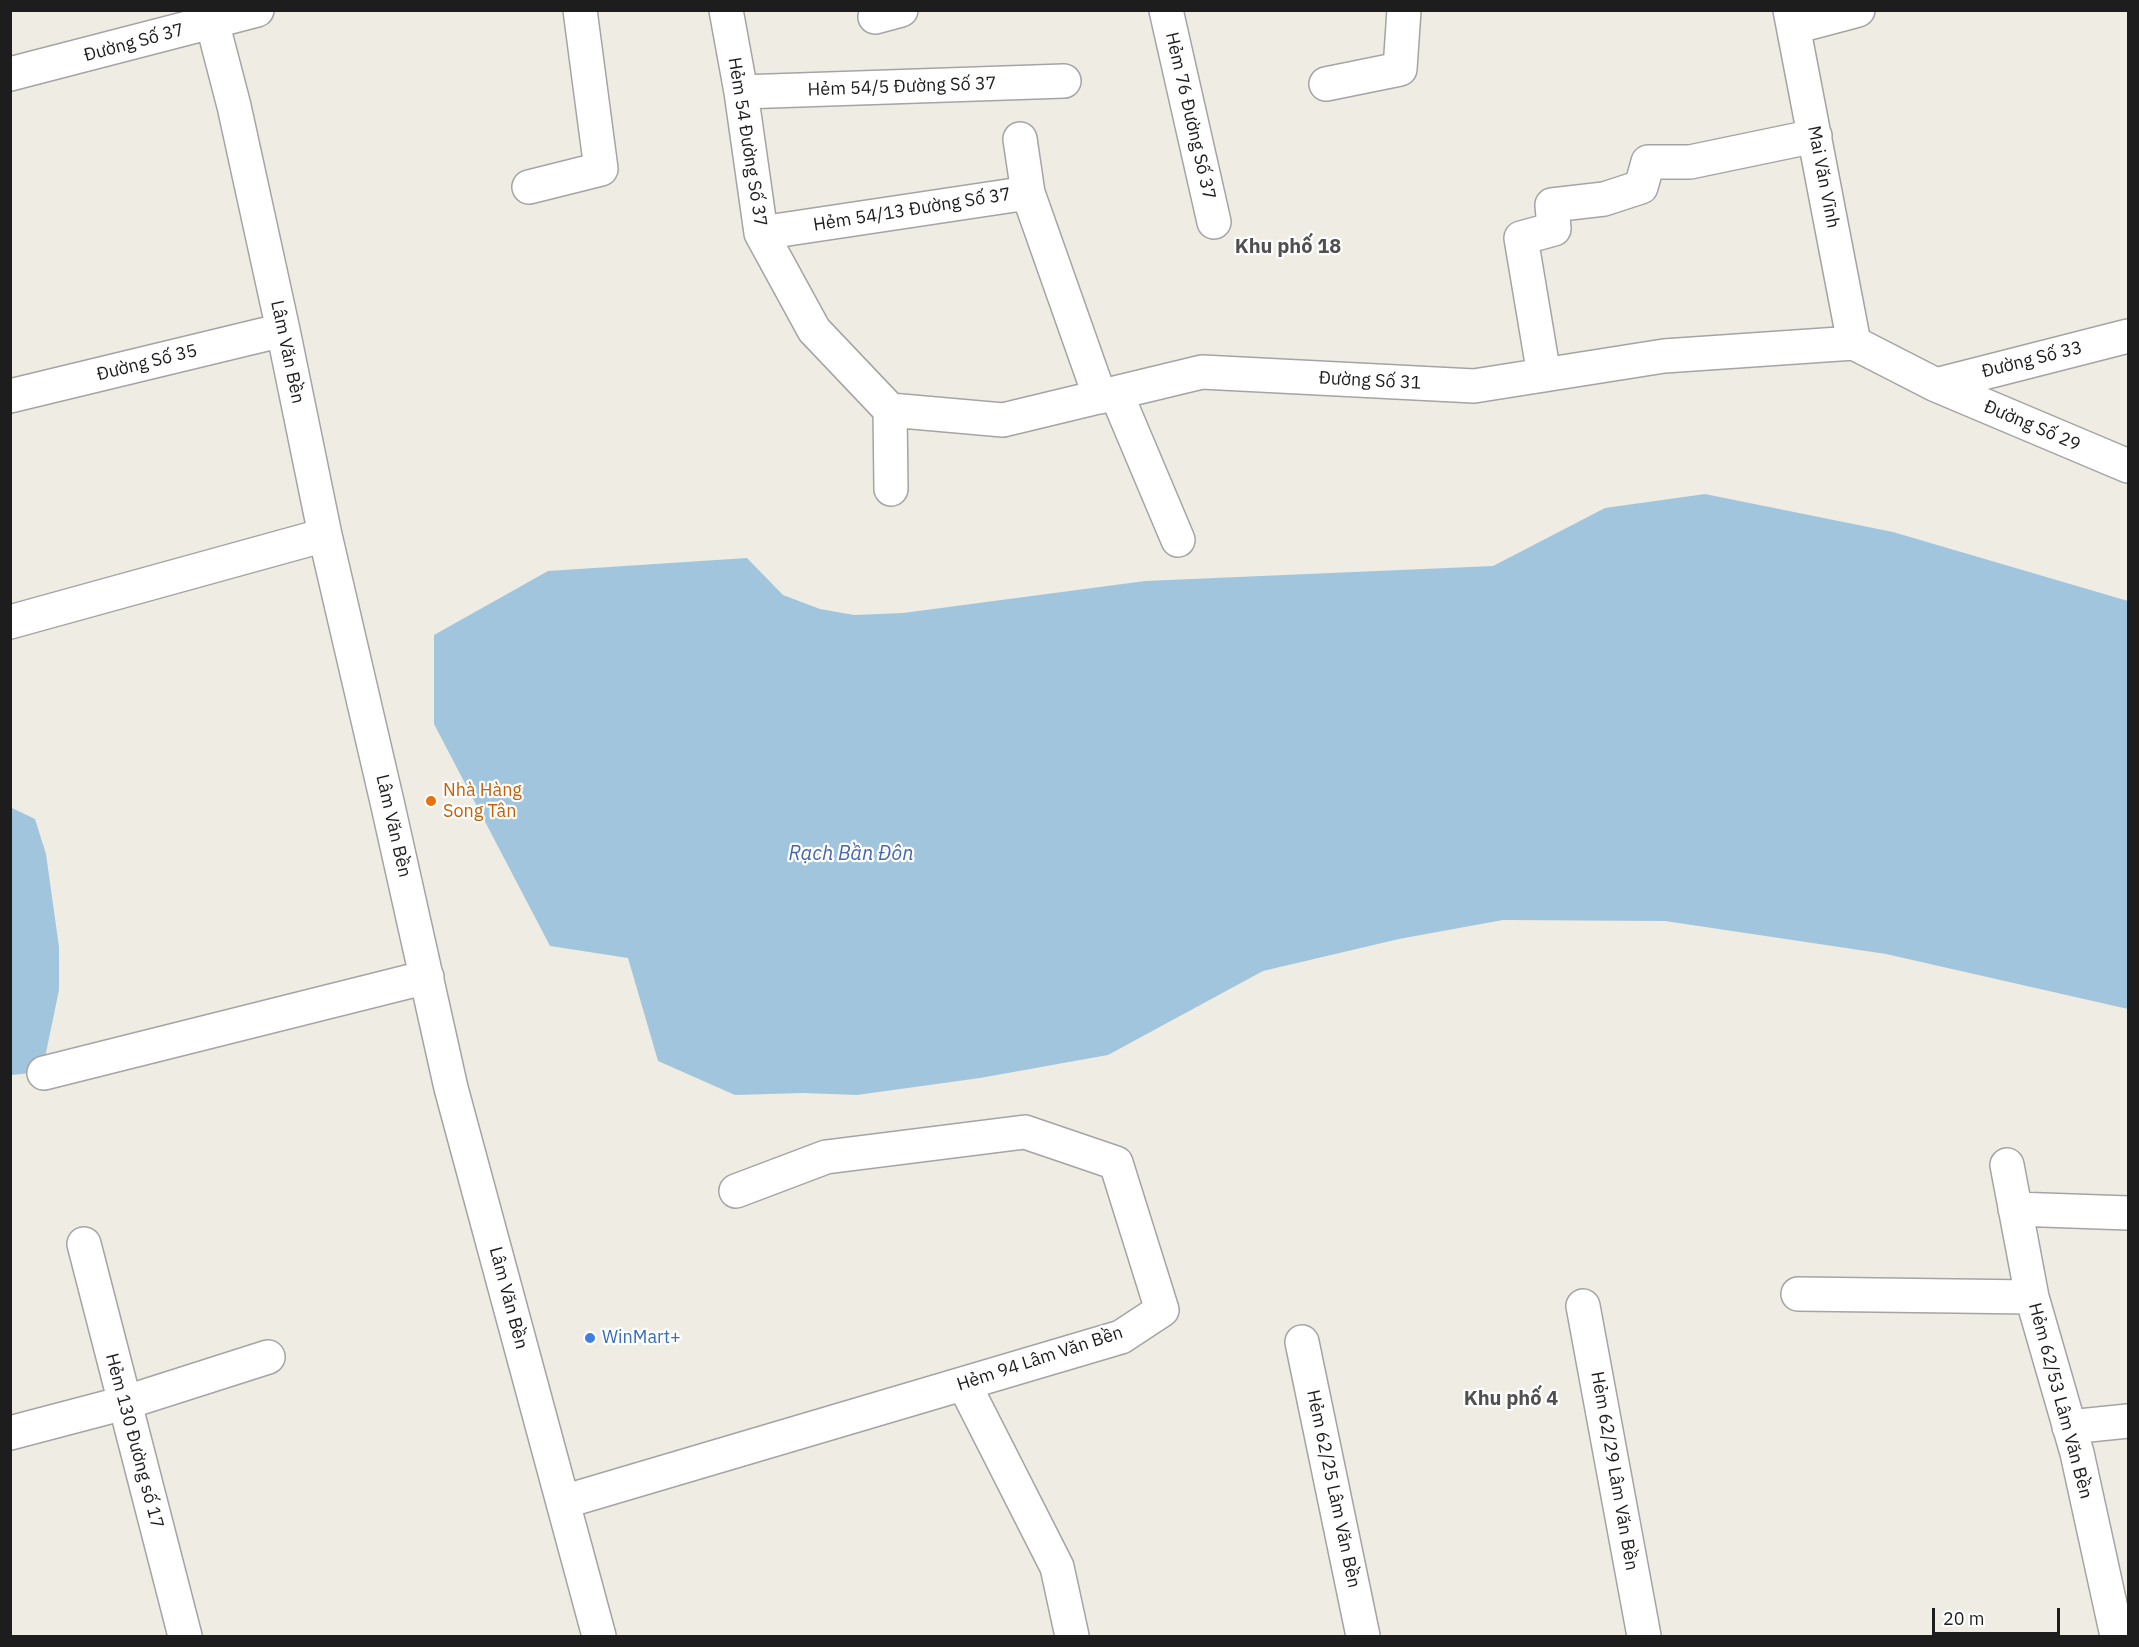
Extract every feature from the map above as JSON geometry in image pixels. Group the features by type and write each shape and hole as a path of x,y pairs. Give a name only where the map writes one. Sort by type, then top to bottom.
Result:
{"street":[{"name":"Đường Số 37","path":"10,74 210,16 257,10"},
{"path":"529,187 601,169 580,10"},
{"name":"Hẻm 54 Đường Số 37","path":"726,10 741,93 761,233 814,330 890,410"},
{"name":"Hẻm 76 Đường Số 37","path":"1166,10 1214,222"},
{"path":"1326,84 1400,69 1404,10"},
{"path":"1792,19 1858,10"},
{"name":"Lâm Văn Bền","path":"210,16 234,106 284,330 325,535 451,1088 599,1636"},
{"name":"Mai Văn Vĩnh","path":"1792,19 1854,343"},
{"name":"Hẻm 54/5 Đường Số 37","path":"741,93 1064,81"},
{"path":"1544,375 1521,238 1554,230 1552,205 1604,200 1641,187 1648,162 1690,162 1815,136"},
{"path":"1020,139 1028,193"},
{"name":"Hẻm 54/13 Đường Số 37","path":"761,233 1028,193 1108,395 1178,540"},
{"name":"Đường Số 35","path":"10,396 284,330"},
{"name":"Đường Số 33","path":"1936,385 2128,336"},
{"path":"1854,343 1936,385"},
{"name":"Đường Số 31","path":"890,410 1003,420 1202,372 1474,386 1664,356 1854,343"},
{"name":"Đường Số 29","path":"1936,385 2128,466"},
{"path":"890,410 891,489"},
{"path":"10,622 325,535"},
{"path":"44,1073 427,977"},
{"name":"Hẻm 94 Lâm Văn Bền","path":"563,1502 1121,1337 1162,1310 1116,1164 1025,1132 826,1157 736,1191"},
{"name":"Hẻm 62/53 Lâm Văn Bền","path":"2007,1165 2032,1297 2077,1452 2117,1636"},
{"path":"2016,1209 2128,1214"},
{"name":"Hẻm 130 Đường số 17","path":"84,1244 185,1636"},
{"path":"1798,1294 2032,1297"},
{"name":"Hẻm 62/29 Lâm Văn Bền","path":"1583,1306 1644,1636"},
{"name":"Hẻm 62/25 Lâm Văn Bền","path":"1302,1342 1363,1636"},
{"path":"10,1433 124,1403 268,1357"},
{"path":"964,1384 1057,1567 1072,1636"},
{"path":"2069,1427 2128,1421"}],"water":[{"name":"Rạch Bần Đôn","path":"1705,494 1893,532 2128,601 2128,1009 1886,954 1665,921 1503,920 1399,939 1263,971 1108,1055 980,1078 857,1095 803,1093 735,1095 658,1061 628,958 550,946 434,724 434,635 548,571 747,558 783,595 820,609 854,615 903,613 1145,581 1493,566 1605,508"},
{"path":"10,807 35,819 46,854 59,947 59,990 42,1072 11,1075"}],"place":[{"name":"Nhà Hàng Song Tân","path":"431,801"},
{"name":"WinMart+","path":"590,1338"}],"district":[{"name":"Khu phố 18","path":"1288,247"},
{"name":"Khu phố 4","path":"1511,1399"}]}
